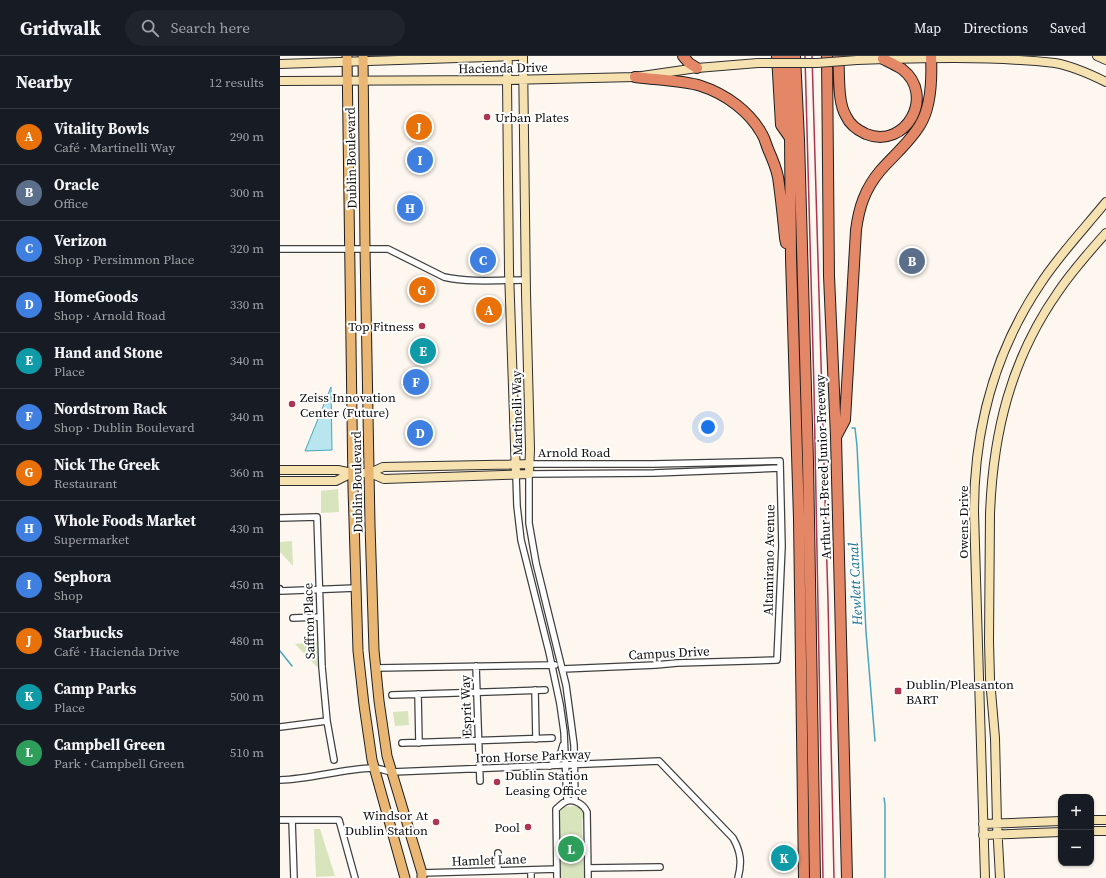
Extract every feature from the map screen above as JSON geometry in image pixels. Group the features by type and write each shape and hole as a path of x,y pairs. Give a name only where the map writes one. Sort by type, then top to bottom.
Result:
{"highway":[{"path":"683,56 689,63 697,68"},
{"path":"777,56 781,125 790,138"},
{"name":"Arthur H. Breed Junior Freeway","path":"787,56 790,138 791,258 799,519 804,878"},
{"path":"795,56 808,461 815,878"},
{"name":"Arthur H. Breed Junior Freeway","path":"827,56 829,276 836,437 847,878"},
{"path":"838,56 840,95 845,116 859,131 869,135 878,136 891,134 902,129 910,121 917,102 913,83 908,75 902,69 883,59"},
{"path":"836,437 845,420 858,215 862,200 870,185 921,124 931,89 931,56"},
{"path":"635,77 685,83 708,89 730,100 743,110 762,135 774,163 778,176 785,238 791,258"}],"main road":[{"name":"Dublin Boulevard","path":"347,59 352,473 358,651 372,757 404,878"},
{"name":"Dublin Boulevard","path":"363,59 365,248 373,627 381,716 387,756 422,876"}],"street":[{"name":"Hacienda Drive","path":"280,64 347,59 517,56"},
{"name":"Martinelli Way","path":"523,56 530,449 529,523 536,563 561,667 571,722 574,745 575,801"},
{"name":"Hacienda Drive","path":"280,81 363,82 635,77 697,68 758,63 805,63 931,56 1017,58 1037,60 1056,63 1076,69 1106,82"},
{"path":"1097,56 1106,60"},
{"name":"Martinelli Way","path":"508,57 509,280 517,506 520,540 552,665 564,732 567,801"},
{"name":"Owens Drive","path":"985,878 974,512 975,474 979,436 993,380 1000,360 1018,321 1045,277 1071,243 1106,202"},
{"name":"Owens Drive","path":"1000,878 995,738 990,679 989,641 991,494 999,431 1010,388 1024,351 1034,331 1061,287 1106,232"},
{"path":"280,249 388,249 444,277 470,281 526,280"},
{"name":"Arnold Road","path":"370,473 383,467 516,463 653,464 780,461"},
{"name":"Altamirano Avenue","path":"778,660 782,546 780,461"},
{"name":"Arnold Road","path":"280,470 338,470 352,473 370,473 384,479 529,474 654,473 780,468"},
{"name":"Arnold Road","path":"280,481 336,481 352,473"},
{"name":"Saffron Place","path":"280,518 317,517 322,668 327,721 334,760"},
{"path":"280,590 356,588"},
{"path":"294,618 320,617"},
{"name":"Campus Drive","path":"376,668 552,665 561,667 778,660"},
{"name":"Esprit Way","path":"476,666 480,781"},
{"path":"535,690 536,739"},
{"path":"392,695 545,690"},
{"path":"418,694 419,743"},
{"name":"Martinelli Way","path":"550,766 559,759 563,745 561,716"},
{"path":"280,727 327,721"},
{"path":"402,743 552,738"},
{"name":"Iron Horse Parkway","path":"280,780 293,780 348,770 375,768 392,772 660,762 738,845 741,859 738,878"},
{"path":"557,878 555,813 560,806 567,801 575,801 583,806 587,812 588,878"},
{"path":"280,820 339,820 355,878"},
{"path":"292,820 294,878"},
{"path":"1094,820 1106,820"},
{"path":"983,824 1058,821"},
{"path":"1094,831 1106,831"},
{"path":"983,835 1058,832"},
{"path":"498,853 498,871"},
{"path":"588,868 660,867"},
{"name":"Hamlet Lane","path":"422,876 557,869"},
{"path":"531,870 531,878"}],"green space":[{"path":"338,489 339,512 321,513 321,491"},
{"path":"292,541 293,566 280,552 280,542"},
{"path":"317,642 318,668 295,644"},
{"path":"408,711 409,725 395,726 393,712"},
{"path":"574,806 581,810 584,817 582,820 584,878 560,878 558,811 563,807"},
{"path":"314,829 320,829 335,876 316,877"}],"water":[{"path":"331,387 332,450 305,451"}],"waterway":[{"name":"Hewlett Canal","path":"852,428 855,428 857,446 866,632 875,741"},
{"path":"280,651 292,666"},
{"name":"Hewlett Canal","path":"884,798 885,878"}],"railway":[{"path":"805,56 814,389 823,878"},
{"path":"812,56 828,601 834,878"}],"place":[{"name":"Urban Plates","path":"487,117"},
{"name":"Starbucks","path":"419,127"},
{"name":"Sephora","path":"420,160"},
{"name":"Whole Foods Market","path":"410,208"},
{"name":"Verizon","path":"483,260"},
{"name":"Oracle","path":"912,261"},
{"name":"Nick The Greek","path":"422,290"},
{"name":"Vitality Bowls","path":"489,310"},
{"name":"Top Fitness","path":"422,326"},
{"name":"Hand and Stone","path":"423,351"},
{"name":"Nordstrom Rack","path":"416,382"},
{"name":"Zeiss Innovation Center (Future)","path":"292,404"},
{"name":"HomeGoods","path":"420,433"},
{"name":"Dublin/Pleasanton BART","path":"898,691"},
{"name":"Dublin Station Leasing Office","path":"497,782"},
{"name":"Windsor At Dublin Station","path":"436,822"},
{"name":"Pool","path":"528,827"},
{"name":"Campbell Green","path":"571,849"},
{"name":"Camp Parks","path":"784,858"}]}
